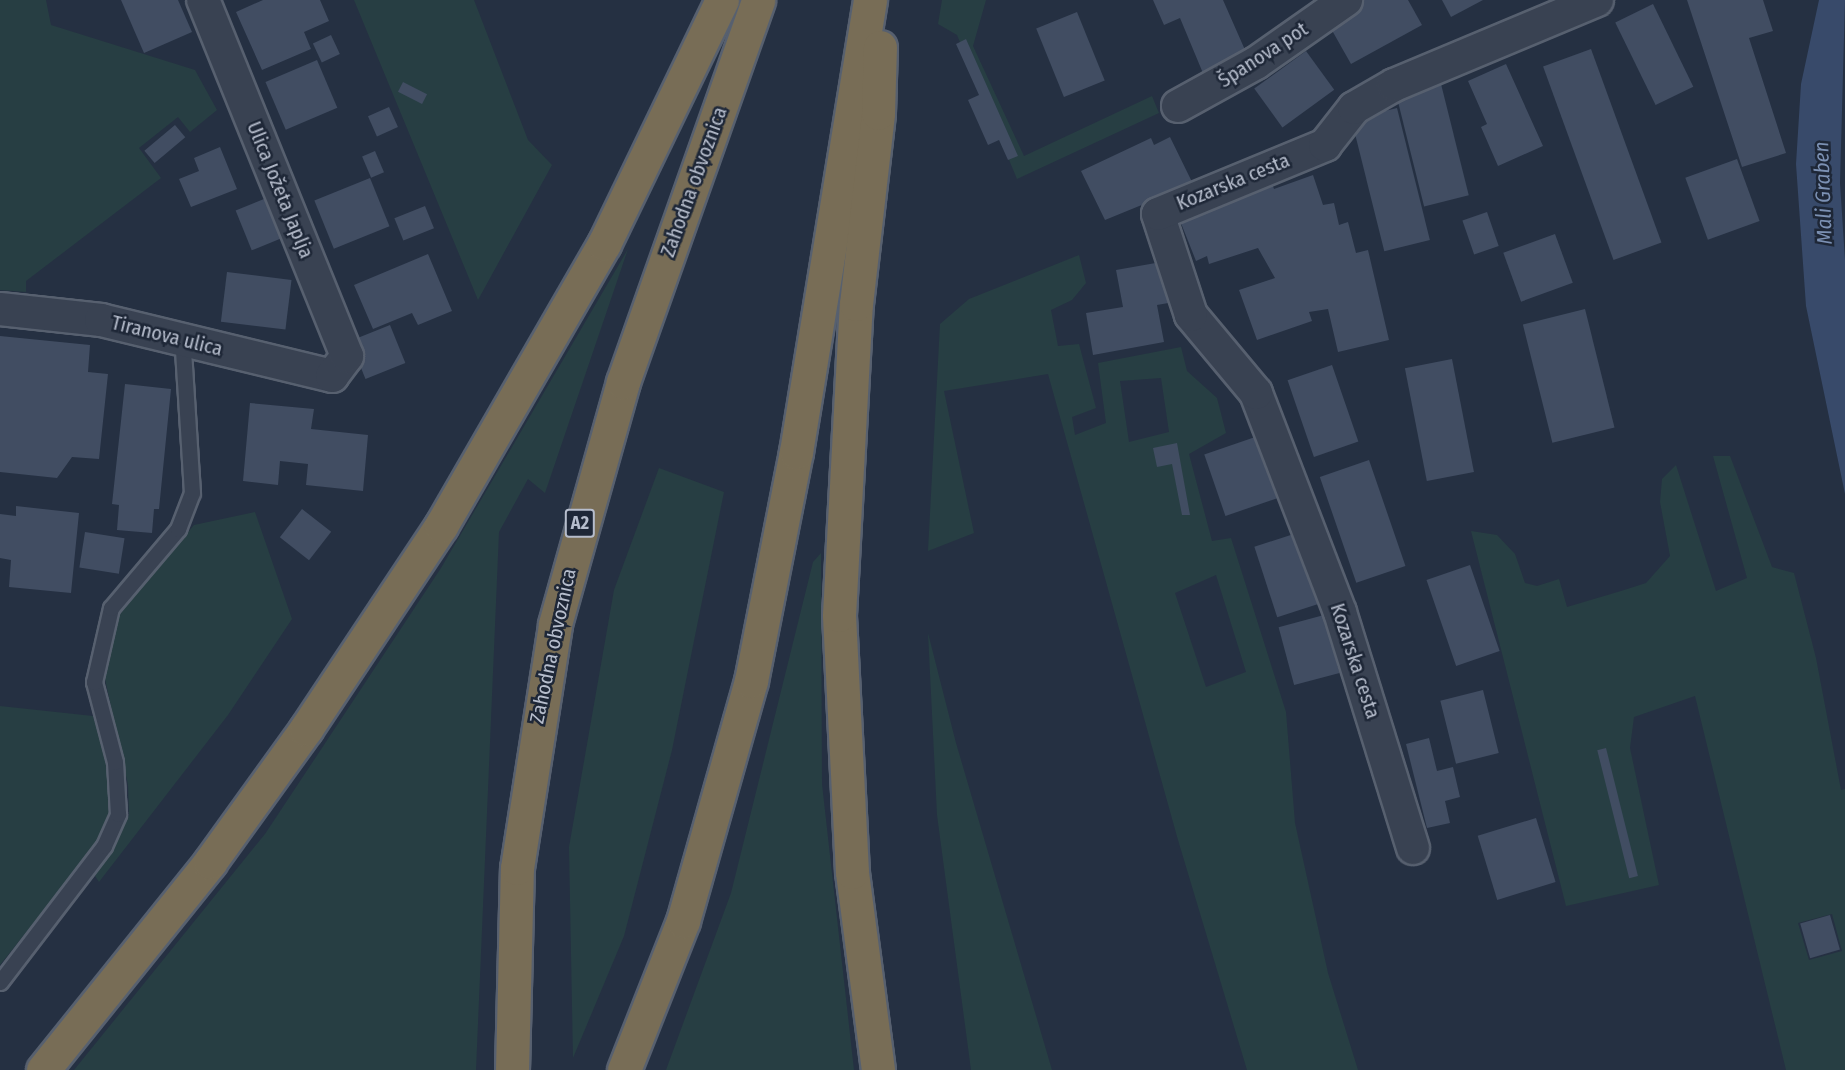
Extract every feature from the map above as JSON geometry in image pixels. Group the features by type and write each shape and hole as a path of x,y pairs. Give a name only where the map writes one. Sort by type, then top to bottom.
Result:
{"highway":[{"path":"43,1070 210,862 326,701 441,526 604,244 722,0"},
{"name":"Zahodna obvoznica","path":"512,1070 517,868 555,624 620,393 758,0"},
{"path":"624,1070 687,910 751,681 796,452 870,0"},
{"path":"878,0 878,113 856,304 839,615 852,872 878,1070"}],"street":[{"name":"Ulica Jožeta Japlja","path":"203,0 347,356 332,376"},
{"name":"Španova pot","path":"1178,106 1256,63 1346,0"},
{"name":"Kozarska cesta","path":"1413,848 1340,612 1256,393 1191,315 1158,214 1325,145 1354,108 1394,85 1597,0"},
{"name":"Tiranova ulica","path":"0,309 101,320 182,336 258,360 332,376"}],"lane":[{"path":"0,982 104,846 118,814 115,762 94,682 111,608 178,528 192,493 182,336"}],"green space":[{"path":"0,0 46,0 51,25 195,70 217,110 190,132 178,117 139,148 161,178 26,281 26,292 0,290"},
{"path":"354,0 474,0 528,140 552,165 478,300"},
{"path":"942,0 986,0 973,46 1024,156 1152,96 1159,113 1017,179 957,35 938,24"},
{"path":"628,249 545,493 528,479 499,532 476,1070 74,1070 265,834 441,568"},
{"path":"1079,255 1086,283 1072,300 1051,310 1058,346 1079,344 1096,408 1072,417 1075,435 1106,423 1098,363 1181,347 1187,371 1217,398 1226,433 1189,454 1212,541 1231,538 1286,712 1295,823 1328,973 1358,1070 1247,1070 1178,840 1048,374 944,391 974,533 928,551 940,324 969,299","holes":["1161,378 1169,432 1129,442 1120,381","1216,575 1246,672 1206,687 1175,593"]},
{"path":"1713,456 1730,456 1772,567 1794,573 1816,658 1841,790 1845,789 1845,1070 1786,1070 1695,696 1634,717 1630,748 1659,885 1566,906 1471,531 1497,535 1515,554 1525,583 1537,586 1559,579 1567,607 1646,583 1670,556 1660,502 1662,479 1676,465 1716,591 1747,578","holes":["1832,914 1842,951 1809,960 1798,923"]},
{"path":"659,468 724,492 672,750 624,936 573,1058 569,847 614,590"},
{"path":"255,512 292,619 228,715 99,882 95,876 129,815 128,785 105,679 118,615 194,525"},
{"path":"821,553 822,784 854,1070 666,1070 731,893 813,562"},
{"path":"928,633 956,743 1052,1070 971,1070 937,815"},
{"path":"0,706 93,716 109,761 111,809 96,845 0,965"}],"water":[{"name":"Mali Graben","path":"1819,0 1845,0 1840,183 1845,260 1845,494 1806,306 1796,164 1801,84"}],"building":[{"path":"121,0 178,0 192,32 144,53"},
{"path":"263,0 320,0 329,21 304,32 311,49 262,70 236,12"},
{"path":"1153,0 1223,0 1249,59 1205,78 1180,18 1164,25"},
{"path":"1357,0 1408,0 1422,25 1351,64 1325,18"},
{"path":"1442,0 1483,0 1451,17"},
{"path":"1687,0 1763,0 1773,31 1749,38 1786,153 1742,167"},
{"path":"1653,4 1693,87 1656,105 1615,22"},
{"path":"1077,12 1105,81 1064,97 1036,28"},
{"path":"331,35 340,54 322,62 313,43"},
{"path":"966,39 1018,156 1008,160 999,140 988,145 968,100 979,95 956,44"},
{"path":"1591,49 1661,243 1614,260 1543,66"},
{"path":"1306,51 1334,90 1282,127 1254,89"},
{"path":"317,60 337,108 286,130 265,82"},
{"path":"1506,64 1543,146 1498,166 1481,127 1487,124 1468,81"},
{"path":"1439,76 1469,195 1424,206 1394,87"},
{"path":"403,82 427,94 422,104 398,92"},
{"path":"389,107 398,127 377,136 368,116"},
{"path":"1397,108 1430,240 1384,251 1351,119"},
{"path":"175,125 185,137 155,163 144,151"},
{"path":"1170,137 1193,184 1105,220 1081,171 1151,138 1154,145"},
{"path":"220,147 237,189 191,207 179,179 199,171 194,158"},
{"path":"375,151 384,172 371,178 362,156"},
{"path":"1737,159 1760,221 1708,240 1685,178"},
{"path":"1313,175 1323,205 1334,203 1339,225 1348,222 1356,253 1368,250 1389,340 1338,352 1328,309 1309,312 1312,321 1257,340 1239,290 1275,278 1258,248 1209,264 1207,256 1196,261 1177,213 1270,178 1274,189"},
{"path":"370,178 389,226 334,249 314,200"},
{"path":"269,197 285,237 252,250 236,210"},
{"path":"425,206 434,228 403,241 394,218"},
{"path":"1487,212 1499,246 1474,255 1462,220"},
{"path":"1555,234 1573,283 1521,302 1503,253"},
{"path":"428,254 452,311 418,325 412,313 373,329 354,285"},
{"path":"1167,261 1174,302 1157,305 1164,342 1093,355 1086,313 1123,307 1116,270"},
{"path":"227,272 292,280 285,330 221,322"},
{"path":"1585,309 1615,427 1552,443 1523,324"},
{"path":"390,325 405,363 365,379 350,341"},
{"path":"0,336 90,345 88,372 108,374 99,459 72,457 57,478 0,472"},
{"path":"1452,359 1474,472 1427,481 1405,368"},
{"path":"1332,365 1358,442 1314,457 1288,380"},
{"path":"125,384 171,389 159,509 154,509 152,533 117,530 119,505 112,504"},
{"path":"250,403 314,409 311,429 368,435 363,491 306,485 308,464 280,461 278,485 243,481"},
{"path":"1261,435 1282,496 1225,516 1204,455"},
{"path":"1177,443 1190,515 1182,515 1172,464 1157,467 1153,448"},
{"path":"1369,460 1405,566 1356,583 1320,477"},
{"path":"16,506 79,513 71,593 9,587 11,560 0,558 0,514 16,516"},
{"path":"302,509 331,532 309,560 280,537"},
{"path":"85,532 125,538 119,574 79,568"},
{"path":"1300,532 1323,602 1277,617 1254,547"},
{"path":"1470,565 1500,651 1456,666 1427,580"},
{"path":"1324,615 1340,673 1294,685 1279,627"},
{"path":"1483,690 1499,753 1456,764 1440,701"},
{"path":"1429,738 1437,771 1453,767 1460,797 1445,801 1450,823 1427,828 1406,744"},
{"path":"1606,748 1638,876 1629,878 1597,750"},
{"path":"1536,818 1556,882 1497,900 1478,836"},
{"path":"1830,915 1840,950 1810,958 1800,924"}]}
